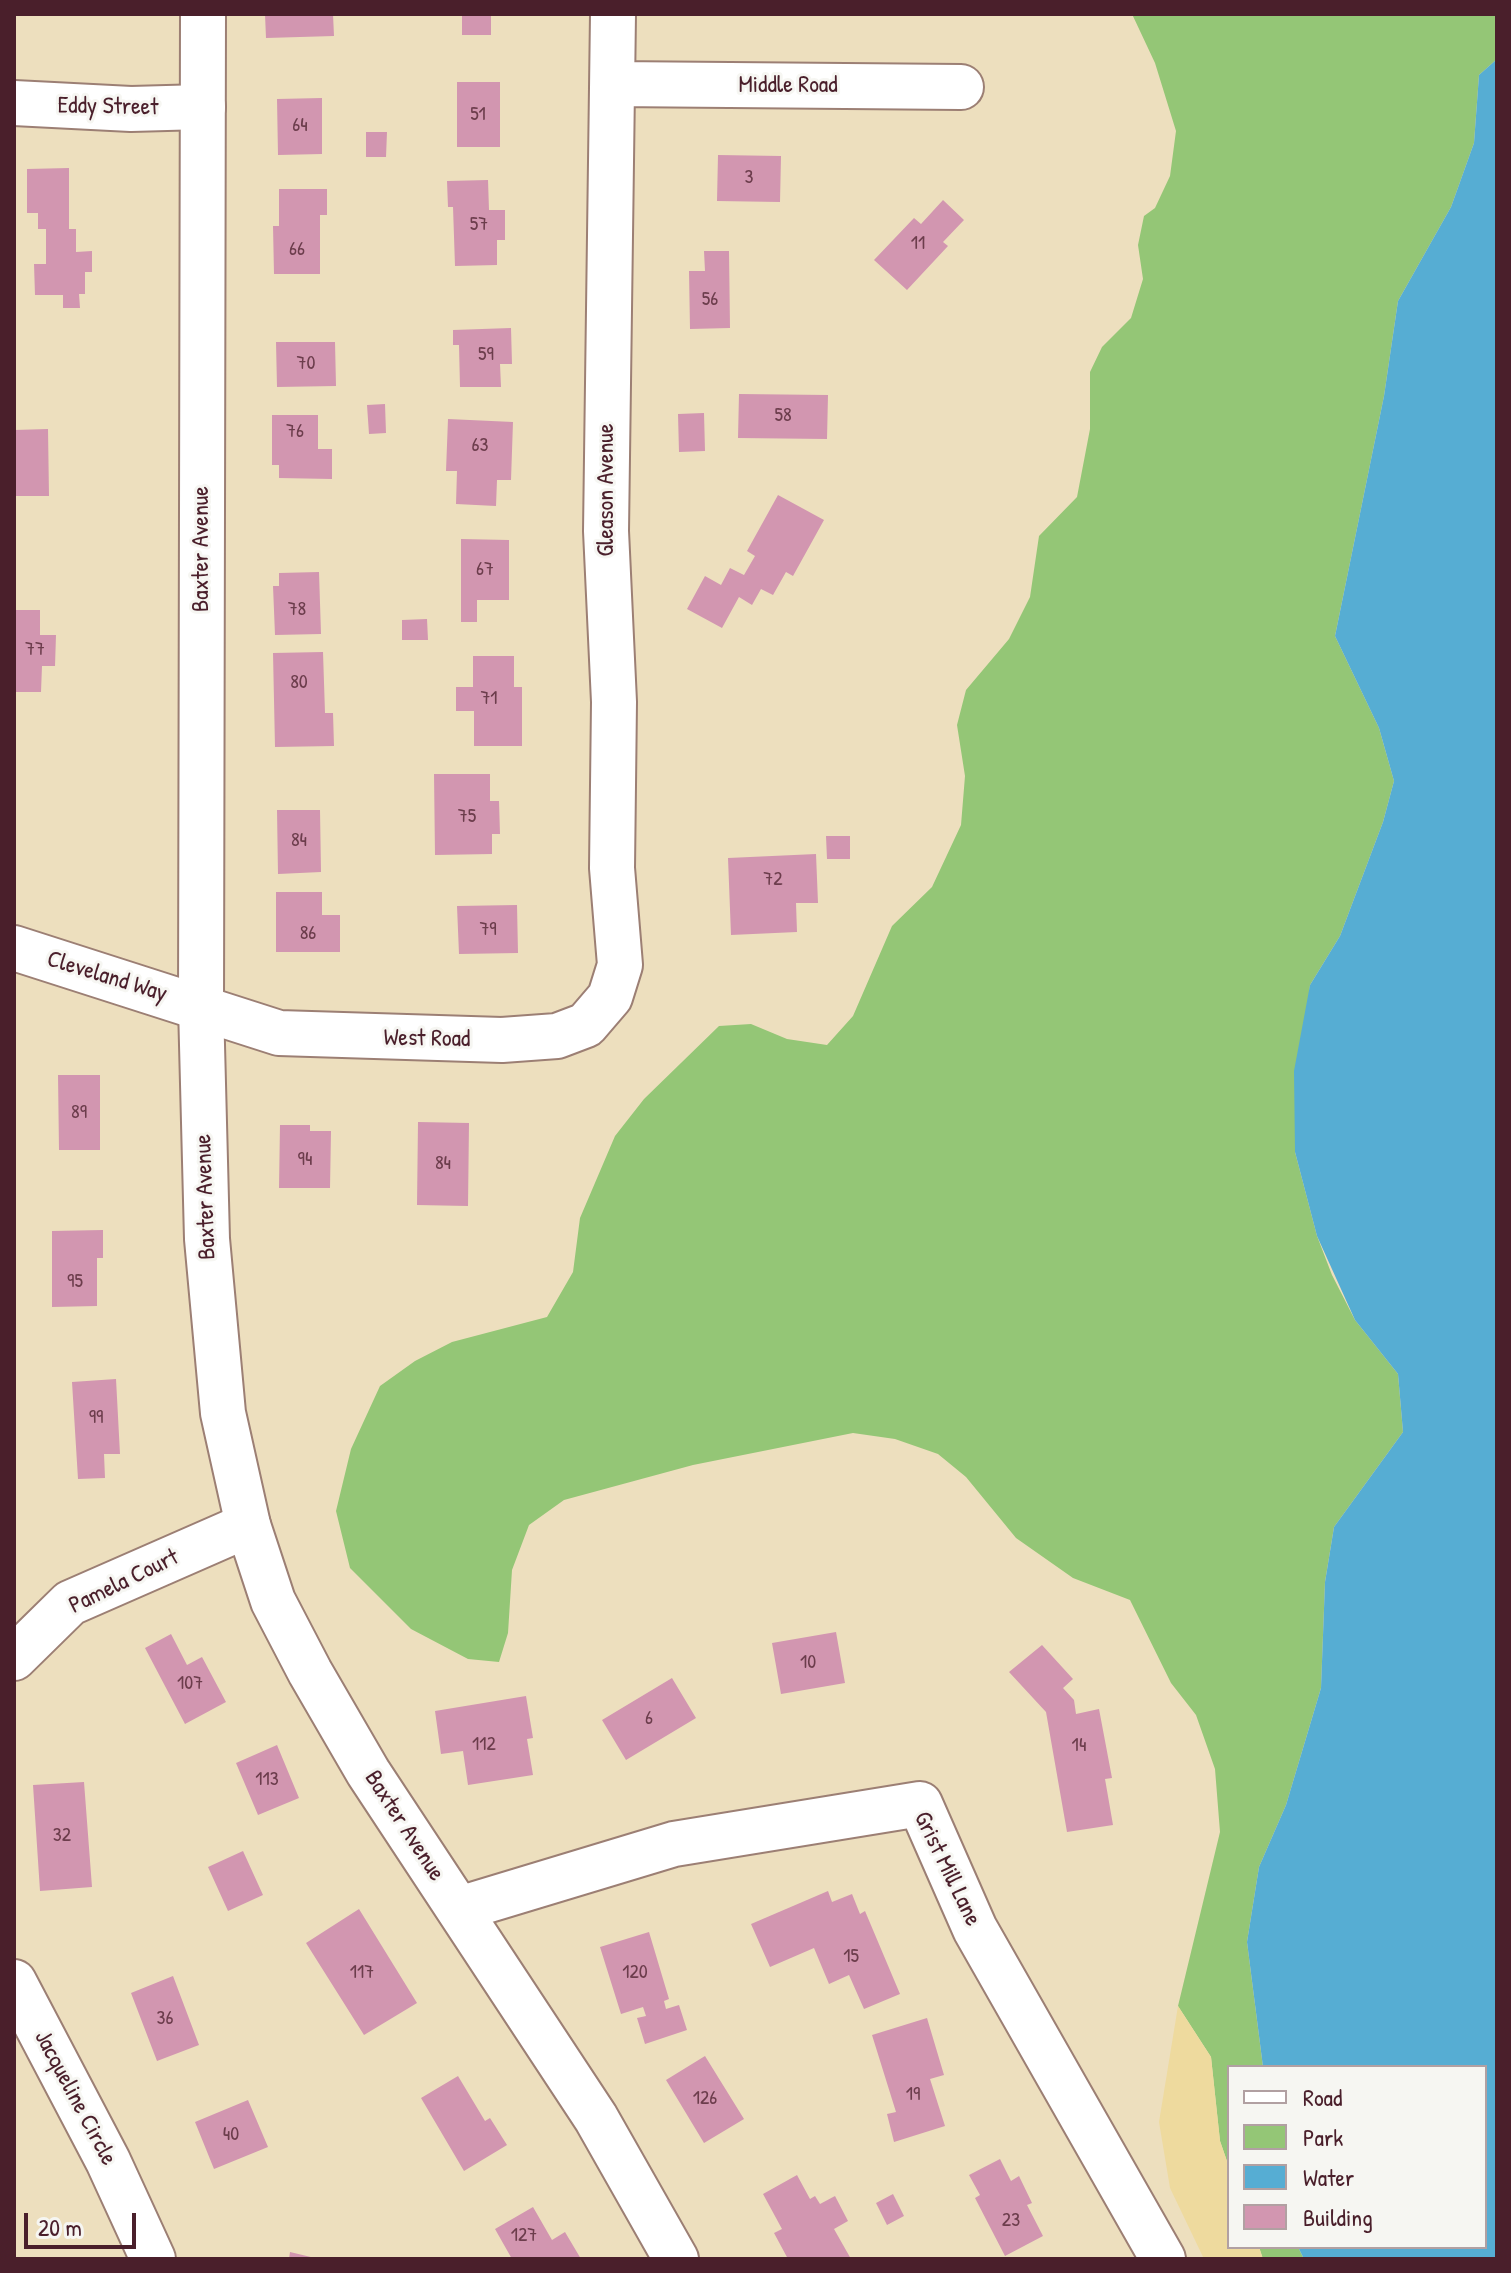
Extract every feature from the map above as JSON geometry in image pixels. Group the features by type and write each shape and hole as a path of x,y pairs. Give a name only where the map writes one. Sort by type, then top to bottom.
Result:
{"street":[{"name":"Baxter Avenue","path":"203,14 201,1006 207,1239 223,1413 248,1525 273,1601 310,1672 368,1772 596,2118 676,2259"},
{"name":"Gleason Avenue","path":"613,14 606,531 614,702 612,868 620,965"},
{"name":"Middle Road","path":"614,84 961,87"},
{"name":"Eddy Street","path":"14,103 131,109 203,107"},
{"name":"Cleveland Way","path":"14,948 201,1006"},
{"name":"West Road","path":"201,1006 279,1033 428,1039 557,1036 586,1025 610,997 620,965"},
{"name":"Pamela Court","path":"14,1658 70,1603 248,1525"},
{"name":"Grist Mill Lane","path":"459,1909 674,1844 920,1804 975,1929 1163,2259"},
{"name":"Jacqueline Circle","path":"14,1982 108,2161 153,2259"}],"green space":[{"path":"1132,14 1497,14 1497,59 1479,75 1474,143 1451,207 1398,301 1384,396 1335,636 1379,728 1394,781 1383,822 1340,936 1310,985 1295,1152 1317,1236 1332,1275 1355,1320 1398,1374 1403,1432 1334,1527 1325,1582 1321,1688 1286,1805 1259,1867 1247,1942 1263,2065 1227,2065 1227,2161 1220,2141 1211,2057 1178,2006 1220,1832 1215,1769 1196,1715 1171,1683 1130,1600 1073,1578 1016,1538 966,1477 938,1454 895,1439 853,1433 693,1465 564,1500 529,1525 512,1570 508,1633 499,1662 468,1659 411,1629 350,1568 336,1511 351,1449 380,1386 415,1361 452,1342 547,1317 573,1272 580,1218 615,1136 644,1099 719,1026 751,1024 787,1039 827,1045 853,1016 892,926 932,887 961,825 965,776 957,725 966,690 1009,639 1030,597 1039,536 1077,497 1090,429 1090,372 1102,347 1131,318 1143,279 1138,245 1144,216 1155,208 1170,176 1176,131 1155,63"},
{"path":"1260,2249 1299,2249 1304,2259 1263,2259"}],"sand":[{"path":"1178,2006 1211,2057 1220,2141 1227,2161 1227,2249 1260,2249 1263,2259 1204,2259 1170,2188 1159,2122"}],"water":[{"path":"1497,59 1497,2259 1304,2259 1299,2249 1487,2249 1487,2065 1263,2065 1247,1942 1259,1867 1286,1805 1321,1688 1325,1582 1334,1527 1403,1432 1398,1374 1355,1320 1317,1236 1295,1152 1294,1071 1310,985 1340,936 1383,822 1394,781 1379,728 1335,636 1384,396 1398,301 1451,207 1474,143 1479,75"}],"building":[{"path":"265,14 333,14 334,36 266,38"},
{"path":"462,14 491,14 491,35 462,35"},
{"path":"457,82 500,82 500,147 457,147"},
{"path":"322,98 322,154 278,155 277,99"},
{"path":"366,132 387,132 386,157 366,157"},
{"path":"718,155 781,156 780,202 717,201"},
{"path":"69,168 69,229 76,229 76,252 92,251 92,272 85,272 85,294 79,294 80,308 63,308 63,295 35,295 34,264 46,264 46,229 38,229 38,213 27,213 27,169"},
{"path":"488,180 489,210 505,210 505,240 497,240 497,265 455,266 453,207 448,207 447,181"},
{"path":"279,189 327,189 327,215 320,215 320,274 274,274 273,226 279,226"},
{"path":"943,200 964,220 943,242 948,246 907,290 874,260 914,218 921,224"},
{"path":"704,251 729,251 730,328 690,329 689,271 705,271"},
{"path":"511,328 512,364 500,364 501,387 460,387 459,345 453,345 453,330"},
{"path":"276,342 335,342 336,386 277,387"},
{"path":"739,394 828,395 827,439 738,438"},
{"path":"385,404 386,433 369,434 367,405"},
{"path":"704,413 705,451 679,452 678,414"},
{"path":"272,415 318,415 318,449 332,449 332,479 279,478 279,465 272,465"},
{"path":"448,419 513,422 511,480 497,480 496,506 456,504 457,471 446,471"},
{"path":"48,429 49,496 14,496 14,430"},
{"path":"778,495 824,520 793,576 786,572 773,595 761,589 752,605 739,597 722,628 687,609 705,576 721,585 730,568 744,575 755,556 747,551"},
{"path":"461,539 509,540 509,600 477,600 477,622 461,622"},
{"path":"319,572 321,634 275,635 273,586 279,586 279,573"},
{"path":"14,610 40,610 40,635 56,635 55,666 42,666 41,692 14,692"},
{"path":"427,619 428,640 402,640 402,620"},
{"path":"323,652 325,713 333,713 334,746 275,747 273,653"},
{"path":"473,656 514,656 514,687 522,687 522,746 474,746 474,711 456,711 456,687 473,687"},
{"path":"434,774 490,774 490,801 499,801 500,834 492,834 492,854 435,855"},
{"path":"277,810 320,810 321,872 278,874"},
{"path":"826,836 850,836 850,859 827,859"},
{"path":"816,854 818,903 796,903 797,932 731,935 728,858"},
{"path":"276,892 322,892 322,915 340,915 340,952 276,952"},
{"path":"517,905 518,953 459,954 457,906"},
{"path":"58,1075 100,1075 100,1150 59,1150"},
{"path":"418,1122 469,1123 468,1206 417,1205"},
{"path":"280,1125 310,1125 310,1131 331,1131 330,1188 279,1188"},
{"path":"103,1230 103,1258 97,1258 97,1306 52,1307 52,1231"},
{"path":"116,1379 120,1454 104,1454 105,1478 78,1479 72,1382"},
{"path":"836,1632 845,1683 781,1694 772,1643"},
{"path":"171,1634 187,1665 202,1657 226,1702 185,1724 145,1648"},
{"path":"1042,1645 1073,1679 1063,1688 1074,1700 1076,1714 1099,1709 1112,1778 1105,1779 1113,1825 1067,1832 1046,1712 1009,1672"},
{"path":"672,1678 696,1718 626,1760 602,1720"},
{"path":"526,1696 533,1738 527,1739 533,1775 468,1785 463,1751 441,1754 435,1711"},
{"path":"277,1745 299,1798 258,1815 236,1763"},
{"path":"84,1782 92,1887 40,1891 33,1785"},
{"path":"243,1851 263,1895 228,1911 208,1867"},
{"path":"828,1891 832,1902 852,1894 860,1914 865,1911 900,1994 864,2009 849,1975 829,1984 814,1948 770,1967 751,1924"},
{"path":"359,1909 417,2003 364,2035 306,1943"},
{"path":"649,1932 669,1999 664,2001 666,2009 679,2005 687,2030 645,2044 637,2018 646,2016 643,2007 621,2014 600,1947"},
{"path":"173,1976 199,2045 157,2061 131,1993"},
{"path":"927,2018 944,2075 930,2079 945,2126 894,2142 887,2114 896,2112 872,2035"},
{"path":"705,2056 744,2119 704,2143 666,2080"},
{"path":"458,2076 485,2121 490,2118 507,2145 464,2171 421,2098"},
{"path":"248,2100 268,2147 214,2169 195,2122"},
{"path":"1000,2159 1011,2181 1019,2176 1032,2203 1027,2205 1043,2236 1005,2256 975,2198 980,2195 969,2175"},
{"path":"797,2175 810,2199 815,2196 820,2204 835,2196 848,2221 834,2229 851,2259 788,2259 774,2233 782,2229 763,2194"},
{"path":"893,2194 904,2216 887,2225 876,2203"},
{"path":"533,2207 552,2240 565,2232 581,2259 512,2259 495,2229"},
{"path":"290,2252 315,2258 315,2259 289,2259"}]}
